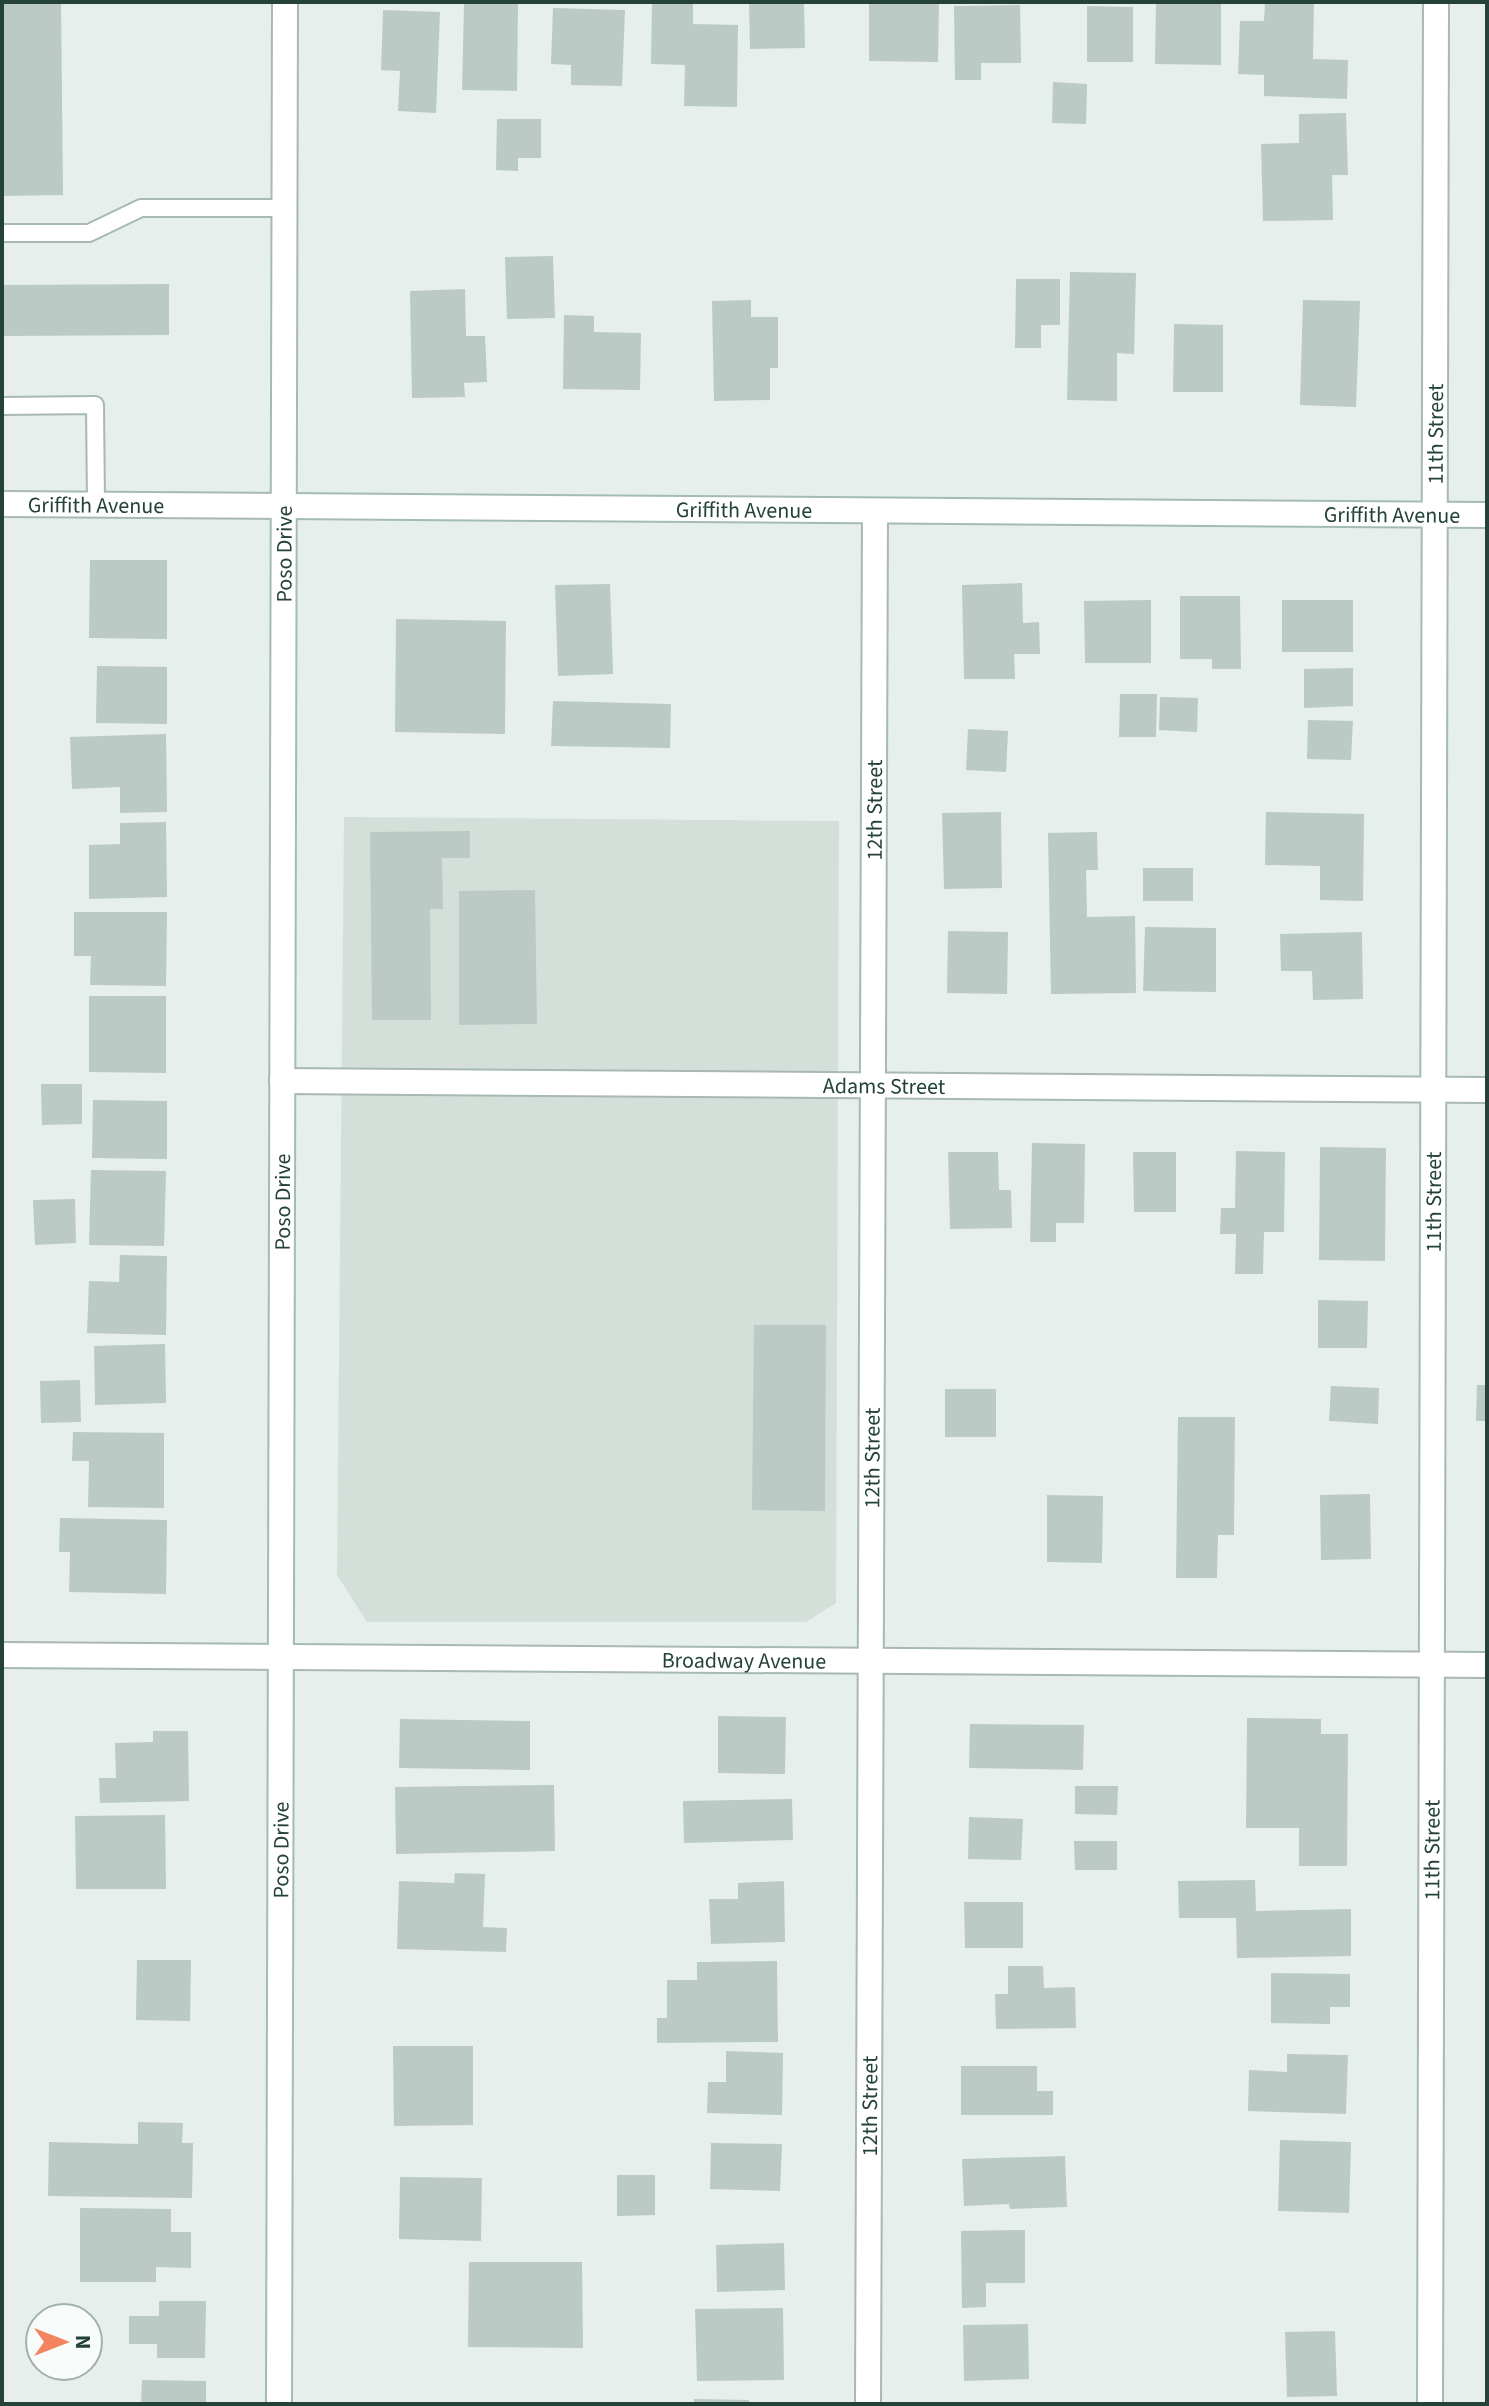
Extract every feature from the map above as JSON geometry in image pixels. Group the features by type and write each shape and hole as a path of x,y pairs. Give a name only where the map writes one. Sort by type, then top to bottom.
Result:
{"street":[{"name":"Poso Drive","path":"279,2404 285,2"},
{"name":"11th Street","path":"1430,2404 1436,2"},
{"name":"Griffith Avenue","path":"2,504 1487,515"},
{"name":"12th Street","path":"868,2404 875,511"},
{"name":"Adams Street","path":"282,1081 1487,1090"},
{"name":"Broadway Avenue","path":"2,1655 1487,1665"}],"lane":[{"path":"2,233 89,233 141,208 284,208"},
{"path":"2,406 95,405 96,505"}],"shaded area":[{"path":"344,817 839,821 836,1603 806,1622 367,1622 337,1575"}],"building":[{"path":"2,2 61,2 63,195 2,196"},
{"path":"464,2 518,2 517,91 462,90"},
{"path":"749,2 804,2 805,48 750,49"},
{"path":"869,2 939,2 938,62 869,61"},
{"path":"1265,2 1314,2 1313,59 1348,60 1347,99 1264,96 1264,75 1238,74 1240,21 1264,21"},
{"path":"652,3 693,4 693,24 738,25 737,107 684,106 685,65 651,64"},
{"path":"1156,3 1221,4 1221,65 1155,64"},
{"path":"1020,5 1021,63 981,63 981,80 955,80 954,6"},
{"path":"1087,6 1133,7 1133,62 1087,62"},
{"path":"553,8 625,10 622,86 571,85 571,65 551,64"},
{"path":"383,10 440,12 436,113 398,111 400,71 381,70"},
{"path":"1053,82 1087,84 1086,124 1052,123"},
{"path":"1346,113 1348,175 1332,175 1333,220 1263,221 1261,144 1299,143 1299,114"},
{"path":"497,119 541,119 541,158 518,158 518,171 496,170"},
{"path":"553,256 555,318 507,319 505,257"},
{"path":"1070,272 1136,273 1134,354 1117,353 1117,401 1067,400"},
{"path":"1016,279 1060,279 1060,325 1041,325 1041,348 1015,348"},
{"path":"169,284 169,335 2,336 2,285"},
{"path":"465,289 466,336 485,336 487,382 464,383 465,397 412,398 410,291"},
{"path":"751,300 751,317 778,317 778,368 770,368 770,400 714,401 712,301"},
{"path":"1303,300 1360,301 1356,407 1300,405"},
{"path":"564,315 594,316 594,332 641,333 640,390 563,389"},
{"path":"1174,324 1223,325 1223,392 1173,392"},
{"path":"90,560 167,560 167,639 89,638"},
{"path":"1022,583 1023,623 1039,622 1040,654 1014,654 1015,679 964,679 962,585"},
{"path":"610,584 613,674 558,676 555,585"},
{"path":"1180,596 1240,596 1241,669 1212,669 1212,659 1180,659"},
{"path":"1151,600 1151,663 1085,663 1084,601"},
{"path":"1282,600 1353,600 1353,652 1282,652"},
{"path":"396,619 506,621 505,734 395,732"},
{"path":"97,666 167,667 167,724 96,723"},
{"path":"1353,668 1353,706 1304,708 1304,669"},
{"path":"1120,694 1157,694 1156,737 1119,737"},
{"path":"1160,697 1198,698 1197,732 1159,730"},
{"path":"553,701 671,704 670,748 551,746"},
{"path":"1308,720 1353,721 1351,760 1307,759"},
{"path":"968,729 1008,731 1006,772 966,770"},
{"path":"166,734 167,812 120,813 120,787 72,789 70,737"},
{"path":"1001,812 1002,888 944,889 942,813"},
{"path":"1266,812 1364,814 1363,901 1320,900 1320,866 1265,865"},
{"path":"166,822 167,897 89,899 89,845 120,844 120,823"},
{"path":"470,831 470,858 442,858 443,909 430,909 431,1020 372,1020 370,832"},
{"path":"1097,832 1098,870 1086,870 1087,917 1135,916 1136,993 1051,994 1048,833"},
{"path":"1143,868 1193,868 1193,901 1143,901"},
{"path":"535,890 537,1024 459,1025 459,891"},
{"path":"74,912 167,912 166,986 90,985 91,956 74,956"},
{"path":"1145,927 1216,928 1216,992 1143,991"},
{"path":"948,931 1008,932 1007,994 947,993"},
{"path":"1362,932 1363,999 1313,1000 1312,971 1281,971 1280,934"},
{"path":"89,996 166,996 166,1073 89,1072"},
{"path":"41,1084 82,1084 82,1124 42,1125"},
{"path":"93,1100 167,1101 167,1159 92,1158"},
{"path":"1032,1143 1085,1144 1084,1223 1056,1223 1056,1242 1030,1242"},
{"path":"1320,1147 1386,1148 1385,1261 1319,1260"},
{"path":"1236,1151 1285,1152 1284,1232 1264,1232 1263,1274 1235,1274 1236,1234 1220,1234 1221,1208 1235,1208"},
{"path":"948,1152 998,1152 999,1190 1011,1190 1012,1228 950,1229"},
{"path":"1133,1152 1176,1152 1176,1212 1134,1212"},
{"path":"91,1170 166,1171 164,1246 89,1245"},
{"path":"75,1199 76,1243 35,1245 33,1200"},
{"path":"120,1255 167,1256 166,1335 87,1333 89,1281 119,1282"},
{"path":"1318,1300 1368,1301 1367,1348 1318,1348"},
{"path":"754,1325 826,1325 825,1511 752,1510"},
{"path":"165,1344 166,1403 95,1405 94,1346"},
{"path":"80,1380 81,1422 41,1423 40,1381"},
{"path":"1477,1385 1487,1385 1487,1421 1476,1421"},
{"path":"1331,1386 1379,1388 1378,1424 1329,1421"},
{"path":"945,1389 996,1389 996,1437 945,1437"},
{"path":"1178,1417 1235,1417 1234,1535 1218,1535 1217,1578 1176,1578"},
{"path":"73,1432 164,1433 164,1508 88,1507 89,1461 72,1461"},
{"path":"1370,1494 1371,1559 1321,1560 1320,1495"},
{"path":"1047,1495 1103,1496 1102,1563 1047,1562"},
{"path":"60,1518 167,1520 166,1594 69,1592 70,1552 59,1552"},
{"path":"718,1716 786,1717 785,1774 718,1773"},
{"path":"1247,1718 1321,1719 1321,1734 1348,1734 1347,1866 1299,1866 1299,1828 1246,1828"},
{"path":"400,1719 530,1721 530,1770 399,1768"},
{"path":"970,1724 1084,1725 1083,1770 969,1768"},
{"path":"153,1731 188,1731 189,1801 100,1803 99,1778 116,1778 115,1743 153,1742"},
{"path":"554,1785 555,1851 396,1854 395,1787"},
{"path":"1075,1786 1118,1786 1117,1815 1075,1814"},
{"path":"792,1799 793,1840 684,1843 683,1801"},
{"path":"165,1815 166,1889 76,1889 75,1816"},
{"path":"969,1817 1023,1819 1021,1860 968,1859"},
{"path":"1074,1841 1117,1841 1117,1870 1075,1870"},
{"path":"455,1873 485,1874 483,1927 507,1928 506,1952 397,1949 399,1881 454,1883"},
{"path":"1255,1880 1256,1911 1351,1909 1351,1956 1237,1958 1236,1918 1179,1918 1178,1881"},
{"path":"784,1881 785,1942 711,1944 709,1899 738,1899 738,1883"},
{"path":"964,1902 1023,1902 1023,1948 965,1948"},
{"path":"137,1960 191,1960 190,2021 136,2020"},
{"path":"777,1961 778,2042 657,2043 657,2018 667,2018 667,1980 697,1980 697,1962"},
{"path":"1008,1966 1043,1966 1044,1988 1075,1987 1076,2028 996,2029 995,1994 1008,1994"},
{"path":"1271,1973 1350,1974 1350,2007 1330,2007 1330,2024 1271,2023"},
{"path":"393,2046 473,2046 473,2125 394,2126"},
{"path":"726,2051 783,2053 782,2115 707,2113 708,2082 726,2082"},
{"path":"1287,2054 1348,2055 1346,2114 1248,2111 1249,2070 1287,2072"},
{"path":"961,2066 1037,2066 1037,2091 1053,2091 1053,2115 961,2115"},
{"path":"138,2122 183,2123 182,2143 193,2143 192,2198 48,2196 49,2142 138,2144"},
{"path":"1280,2140 1351,2142 1349,2213 1278,2211"},
{"path":"711,2143 782,2144 780,2191 710,2189"},
{"path":"1065,2156 1067,2207 1010,2209 1009,2204 964,2206 962,2159"},
{"path":"617,2175 655,2175 655,2215 617,2216"},
{"path":"400,2177 482,2178 481,2241 399,2239"},
{"path":"80,2208 171,2209 171,2232 191,2232 191,2268 156,2267 156,2282 80,2282"},
{"path":"1025,2230 1025,2283 986,2283 986,2307 962,2308 961,2231"},
{"path":"784,2243 785,2290 717,2292 716,2245"},
{"path":"469,2262 582,2262 583,2348 468,2347"},
{"path":"159,2301 206,2301 205,2358 157,2358 157,2344 129,2344 129,2316 159,2316"},
{"path":"783,2308 784,2380 697,2381 695,2309"},
{"path":"1028,2324 1029,2379 964,2381 963,2325"},
{"path":"1335,2331 1337,2396 1287,2397 1285,2332"},
{"path":"142,2380 206,2381 206,2404 141,2404"},
{"path":"694,2399 749,2400 749,2404 694,2404"}]}
